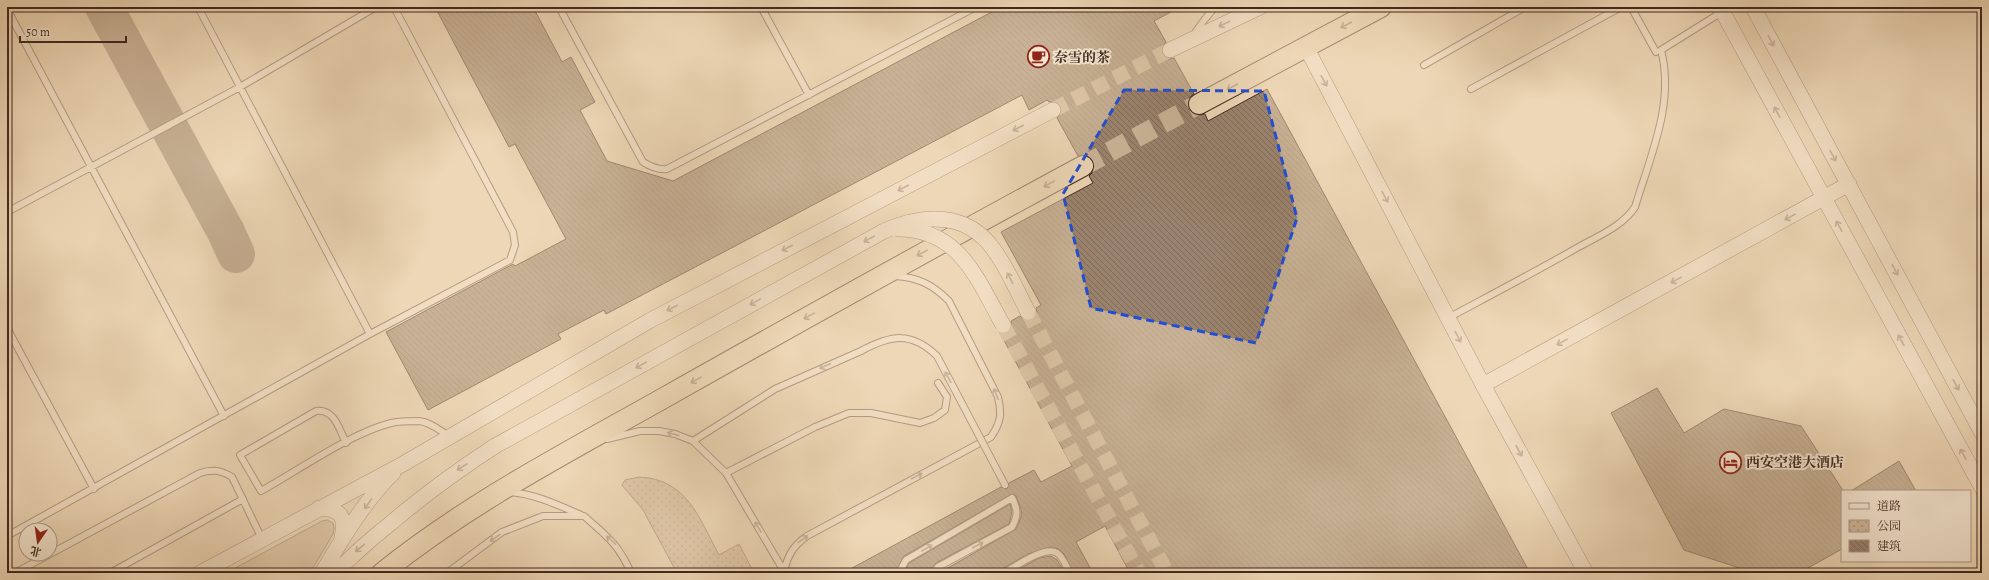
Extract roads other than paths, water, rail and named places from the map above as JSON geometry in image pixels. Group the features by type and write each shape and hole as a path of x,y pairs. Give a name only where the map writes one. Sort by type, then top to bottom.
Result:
{"highway":[{"path":"1199,104 1381,7"},
{"path":"382,573 420,542 499,491 876,278 1083,166"}],"street":[{"path":"1170,50 1260,7"},
{"path":"1753,7 1982,433"},
{"path":"1721,10 1982,488"},
{"path":"1306,47 1483,386 1586,573"},
{"path":"200,573 403,464 662,314 1053,110"},
{"path":"1483,386 1849,184"},
{"path":"336,573 352,554 418,500 454,472 495,446 884,231 900,224 919,219 936,218 952,221 969,228 982,237 994,249 1028,312"},
{"path":"884,231 908,229 937,238 952,248 962,256 972,268 1003,326"},
{"path":"322,573 342,538 378,490 403,464"},
{"path":"319,508 337,511 341,515 344,521 342,538"}],"lane":[{"path":"198,7 370,334"},
{"path":"7,212 240,87 376,7"},
{"path":"7,536 94,489 370,334 510,260 515,245 512,232 394,7"},
{"path":"559,7 643,162 651,167 667,169 809,95 968,9 976,7"},
{"path":"761,7 809,95"},
{"path":"1191,40 1215,7"},
{"path":"1424,65 1525,7"},
{"path":"1471,89 1621,7"},
{"path":"1631,7 1656,52"},
{"path":"7,9 224,416"},
{"path":"1448,318 1558,259 1623,222 1631,214 1635,207 1663,115 1665,77 1661,50 1721,10"},
{"path":"784,572 794,545 807,536 991,437 998,426 1001,410 998,397 949,301 937,289 921,280 907,276 876,278"},
{"path":"7,328 94,489"},
{"path":"693,441 775,389 880,342 893,338 925,344 937,356 1005,485"},
{"path":"726,473 815,427 849,413 870,413 920,423 934,418 945,410 947,397 938,383"},
{"path":"346,442 330,413 324,410 316,411 240,455 262,491 346,442 378,427 393,422 420,421 433,425 450,436"},
{"path":"575,448 640,431 659,431 675,434 693,441 726,473 784,572"},
{"path":"58,550 200,473 209,470 225,472 232,477 262,539"},
{"path":"499,491 520,493 584,516 616,544 624,556 631,573"},
{"path":"899,573 906,560 1012,498 1017,510 1017,518 1012,527 938,566 934,573"},
{"path":"110,573 243,499"},
{"path":"447,573 502,532 543,516 584,516"},
{"path":"1004,573 1042,552 1049,550 1055,551 1061,556 1070,573"},
{"path":"15,573 35,562"}],"tunnel":[{"path":"1053,110 1170,50"},
{"path":"1083,166 1199,104"},
{"path":"1028,312 1167,573"},
{"path":"1003,325 1139,573"}],"place":[{"name":"奈雪的茶","path":"1039,57"},
{"name":"西安空港大酒店","path":"1731,462"}]}
